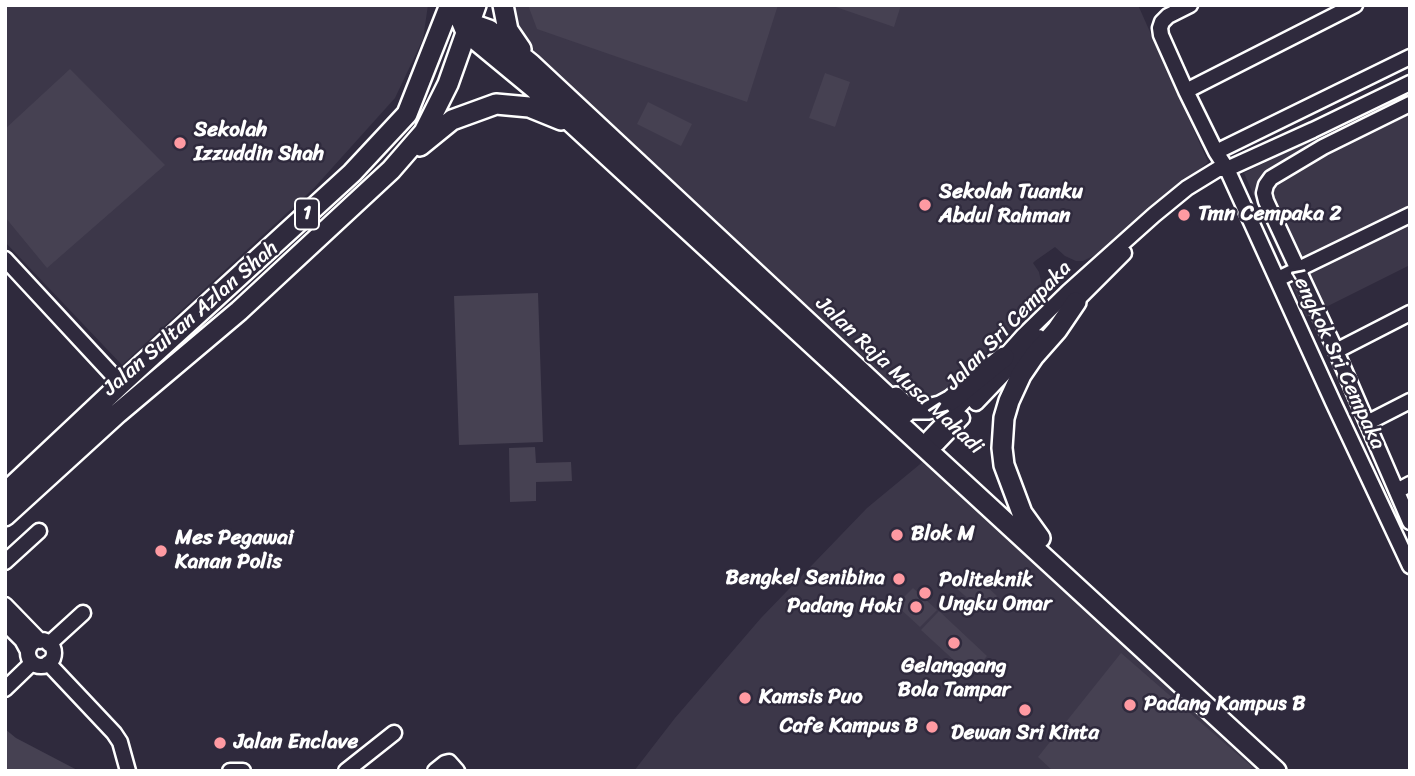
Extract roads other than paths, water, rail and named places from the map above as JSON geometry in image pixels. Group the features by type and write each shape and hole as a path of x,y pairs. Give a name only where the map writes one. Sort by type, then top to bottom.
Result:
{"main road":[{"name":"Jalan Sultan Azlan Shah","path":"7,510 121,384 352,173 407,114 450,5"},
{"path":"503,5 508,30 531,64"},
{"name":"Jalan Sultan Azlan Shah","path":"7,510 239,311 391,170 424,132 448,84 467,18"},
{"path":"407,114 436,72 450,38 467,18"},
{"name":"Jalan Raja Musa Mahadi","path":"467,18 489,30 531,64 878,386 930,443 1128,627 1291,771"},
{"name":"Jalan Raja Musa Mahadi","path":"467,18 574,126 1040,538 1102,603"},
{"path":"391,170 452,120 496,104 529,107 574,126"},
{"path":"1040,538 1023,513 1004,465 1004,418 1021,375 1076,302"},
{"path":"878,386 884,387 904,405 915,410 928,409 951,400 1004,357"},
{"name":"Jalan Raja Musa Mahadi","path":"1128,627 1276,771"}],"street":[{"name":"Lengkok Sri Cempaka","path":"1189,5 1168,16 1160,28 1186,92 1227,169 1332,402 1410,566"},
{"path":"1186,92 1355,5"},
{"path":"1216,152 1410,57"},
{"name":"Jalan Sri Cempaka","path":"930,443 1004,357 1068,292 1187,188 1218,169 1227,169 1410,83"},
{"path":"1410,104 1324,147 1271,178 1264,193 1367,423 1403,487 1410,522"},
{"path":"1314,130 1324,147"},
{"name":"Jalan Sri Cempaka","path":"930,443 1153,226 1224,174 1227,169"},
{"path":"1278,279 1410,215"},
{"path":"5,259 121,384"},
{"path":"1336,351 1410,313"},
{"path":"1367,423 1410,401"},
{"path":"5,562 40,531"},
{"path":"5,605 52,648 53,656 48,663 40,666 30,657 22,640 5,623"},
{"path":"5,689 30,657 32,644 45,642 83,613"},
{"path":"48,663 114,733 120,742 128,771"},
{"path":"346,771 394,733"},
{"path":"435,771 453,766"},
{"path":"230,771 243,771"}],"place":[{"name":"Sekolah Izzuddin Shah","path":"180,143"},
{"name":"Sekolah Tuanku Abdul Rahman","path":"925,205"},
{"name":"Tmn Cempaka 2","path":"1184,215"},
{"name":"Blok M","path":"897,535"},
{"name":"Mes Pegawai Kanan Polis","path":"161,551"},
{"name":"Bengkel Senibina","path":"899,579"},
{"name":"Politeknik Ungku Omar","path":"925,593"},
{"name":"Padang Hoki","path":"916,607"},
{"name":"Gelanggang Bola Tampar","path":"954,643"},
{"name":"Kamsis Puo","path":"745,698"},
{"name":"Padang Kampus B","path":"1130,705"},
{"name":"Dewan Sri Kinta","path":"1025,710"},
{"name":"Cafe Kampus B","path":"932,727"},
{"name":"Jalan Enclave","path":"220,743"}]}
